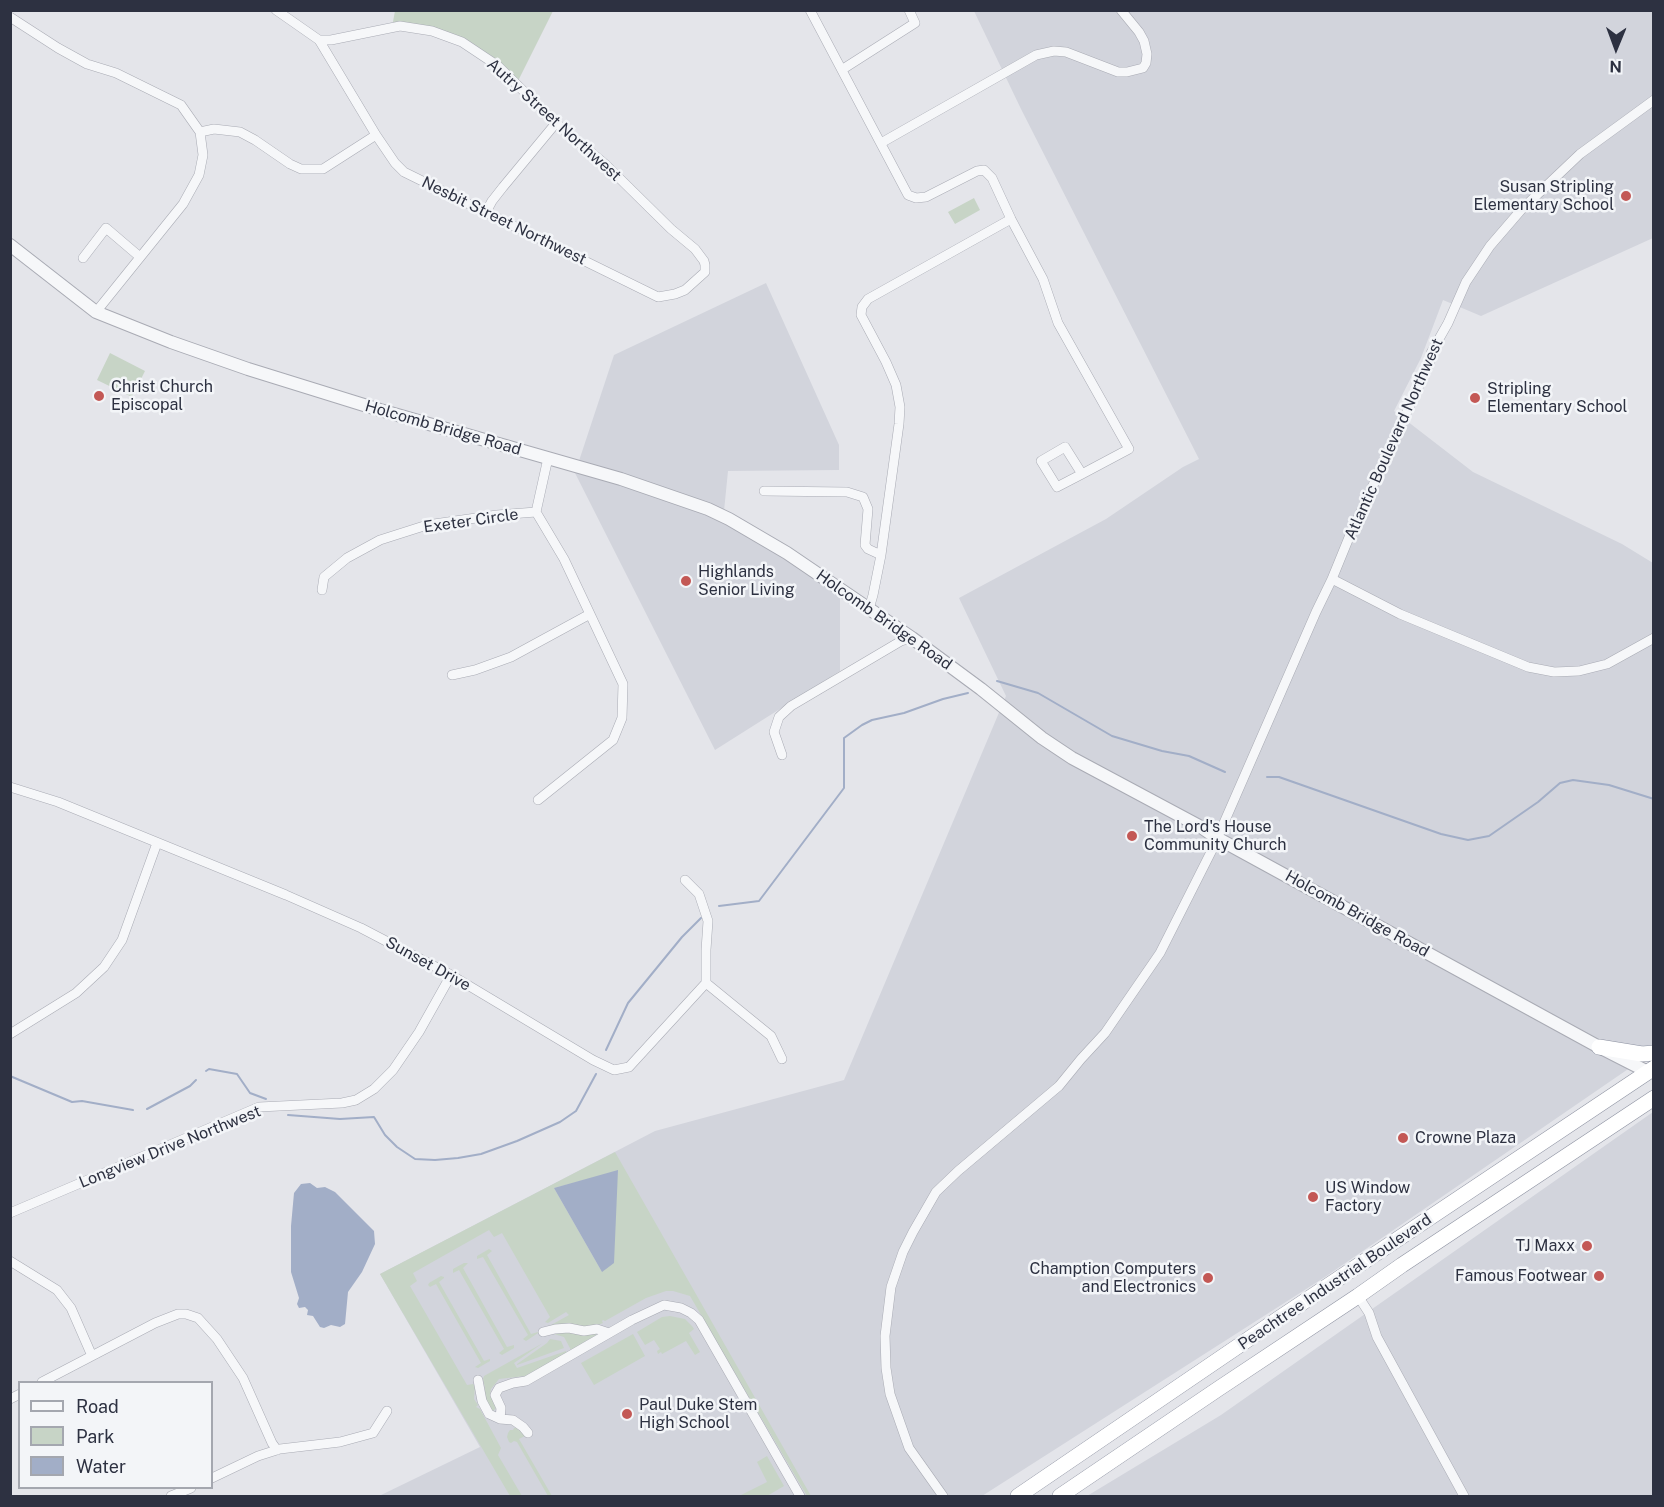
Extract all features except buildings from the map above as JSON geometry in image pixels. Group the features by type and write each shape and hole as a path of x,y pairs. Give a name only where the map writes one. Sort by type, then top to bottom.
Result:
{"highway":[{"path":"1599,1047 1642,1054 1653,1053"},
{"name":"Peachtree Industrial Boulevard","path":"1018,1497 1278,1319 1651,1070"},
{"name":"Peachtree Industrial Boulevard","path":"1060,1497 1402,1264 1653,1098"}],"street":[{"path":"276,10 319,40"},
{"path":"810,10 908,195 916,198 926,197 977,171 984,170 992,178 1042,279 1058,323 1129,449 1082,474 1057,487 1041,461 1065,447 1082,474"},
{"path":"843,69 915,23 909,10"},
{"path":"881,143 1036,55 1054,51 1066,52 1118,72 1143,68 1147,54 1144,41 1121,10"},
{"path":"10,17 87,64 116,73 181,105 200,132 203,155 199,175 183,204 96,312"},
{"name":"Autry Street Northwest","path":"319,40 331,40 400,26 436,33 462,42 498,66 556,123 606,164 683,239"},
{"name":"Nesbit Street Northwest","path":"319,40 376,135 404,172 658,297 685,290 705,272 704,261 683,239"},
{"name":"Atlantic Boulevard Northwest","path":"943,1497 909,1448 890,1394 885,1336 891,1287 903,1252 936,1192 1059,1086 1105,1033 1160,953 1217,838 1350,535 1430,362 1431,353 1448,323 1466,282 1490,246 1521,210 1580,153 1653,100"},
{"path":"486,212 503,187 556,123"},
{"path":"200,132 214,129 240,132 301,169 323,169 376,135"},
{"path":"868,609 881,555 900,407 896,385 861,315 862,307 868,299 1011,219"},
{"path":"83,258 106,228 140,257"},
{"name":"Holcomb Bridge Road","path":"10,245 96,312 171,342 248,369 391,413 640,485 708,509 729,519 787,553 912,638 1042,738 1072,758 1599,1047 1651,1070"},
{"path":"538,800 613,740 622,718 623,684 564,559 536,512 548,458"},
{"path":"764,491 847,492 863,497 868,509 866,545 868,549 881,555"},
{"name":"Exeter Circle","path":"321,590 324,577 346,558 380,540 427,525 536,512"},
{"path":"1332,579 1400,614 1528,667 1554,672 1580,671 1607,664 1653,638"},
{"path":"452,675 475,670 511,657 590,614"},
{"path":"782,755 774,732 779,717 791,706 901,641 912,638"},
{"name":"Sunset Drive","path":"10,787 58,802 286,895 360,928 451,975 593,1060 614,1070 629,1067 706,983"},
{"path":"10,1034 76,993 104,968 122,940 157,843"},
{"path":"685,880 699,894 708,921 706,983 771,1036 782,1059"},
{"name":"Longview Drive Northwest","path":"10,1213 259,1107 342,1104 356,1100 374,1089 393,1070 419,1032 451,975"},
{"path":"10,1261 57,1290 71,1308 92,1356"},
{"path":"1358,1296 1369,1313 1377,1337 1464,1497"},
{"path":"501,1419 501,1408 495,1395 499,1388 526,1381 609,1333 664,1305 681,1308 691,1313 703,1326 800,1497"},
{"path":"46,1381 155,1323 178,1314 186,1314 198,1318 217,1339 243,1378 277,1450"},
{"path":"543,1332 569,1328 584,1331 597,1329 609,1333"},
{"path":"478,1380 482,1401 489,1414 501,1419 513,1420 528,1433"},
{"path":"213,1478 258,1456 277,1450 340,1442 373,1433 387,1411"},
{"path":"171,1497 189,1489"}],"shaded area":[{"path":"974,11 1653,11 1653,238 1481,316 1443,300 1421,358 1394,411 1473,472 1622,544 1653,563 1653,1052 1325,1277 982,1496 379,1496 480,1447 380,1274 655,1131 844,1080 1006,696 959,598 1106,519 1183,467 1199,459 1021,109"},
{"path":"766,283 839,445 839,470 728,471 723,521 840,593 840,671 715,750 575,473 614,355"},
{"path":"1653,1112 1653,1496 1087,1496 1221,1415"}],"green space":[{"path":"395,11 553,11 517,83 462,42 392,27"},
{"path":"974,198 980,210 955,224 948,212"},
{"path":"110,353 145,371 132,397 97,380"},
{"path":"615,1152 811,1496 807,1496 690,1296 666,1291 646,1298 605,1321 603,1320 603,1323 586,1328 566,1324 551,1325 569,1315 566,1312 548,1323 545,1322 550,1317 502,1233 494,1237 489,1230 413,1273 417,1281 410,1286 467,1385 475,1386 474,1399 478,1405 476,1407 480,1409 501,1448 498,1455 522,1496 510,1496 380,1274","holes":["618,1171 602,1272 554,1188"]},
{"path":"489,1249 492,1251 487,1255 531,1334 538,1332 526,1341 523,1339 528,1335 483,1257 477,1259 477,1256"},
{"path":"468,1263 463,1268 507,1347 514,1345 514,1348 502,1355 499,1353 504,1349 459,1270 453,1273 453,1269"},
{"path":"441,1276 444,1278 439,1282 484,1361 490,1359 478,1368 475,1367 481,1363 436,1284 430,1287 428,1285"},
{"path":"662,1317 685,1319 692,1326 694,1329 689,1333 700,1352 695,1355 686,1341 662,1354 661,1352 658,1354 657,1351 660,1349 654,1340 645,1345 637,1332"},
{"path":"558,1331 596,1333 596,1335 571,1350 564,1337 554,1334"},
{"path":"633,1334 645,1356 594,1385 581,1363"},
{"path":"550,1339 561,1341 564,1348 517,1365 547,1343"},
{"path":"543,1343 514,1363 517,1368 566,1351 567,1353 525,1376 499,1379 491,1389 490,1395 496,1408 491,1410 484,1398 484,1376"},
{"path":"514,1428 519,1428 525,1436 519,1439 552,1496 548,1496 517,1442 509,1442 508,1433"},
{"path":"767,1456 784,1486 767,1496 742,1496 767,1482 757,1462"}],"water":[{"path":"618,1170 614,1263 602,1272 554,1188"},
{"path":"310,1183 317,1188 325,1187 335,1192 374,1231 375,1244 362,1272 348,1292 345,1324 340,1327 331,1325 320,1327 313,1316 307,1315 308,1310 305,1307 299,1308 297,1304 299,1298 291,1272 294,1193 301,1184"}],"waterway":[{"path":"997,681 1038,693 1112,736 1162,751 1189,756 1225,772"},
{"path":"719,906 759,901 844,788 844,738 872,720 904,713 968,693"},
{"path":"1267,777 1279,777 1441,834 1468,840 1489,836 1538,802 1560,783 1573,780 1609,785 1654,799"},
{"path":"606,1050 628,1003 682,937 701,918"},
{"path":"206,1071 209,1069 237,1074 250,1093 266,1099"},
{"path":"288,1115 340,1119 374,1117 385,1135 397,1147 415,1159 458,1158 481,1154 560,1122 576,1111 596,1074"},
{"path":"10,1076 72,1102 82,1101 133,1110"},
{"path":"147,1109 190,1086 196,1080"}],"place":[{"name":"Susan Stripling Elementary School","path":"1626,196"},
{"name":"Christ Church Episcopal","path":"99,396"},
{"name":"Stripling Elementary School","path":"1475,398"},
{"name":"Highlands Senior Living","path":"686,581"},
{"name":"The Lord's House Community Church","path":"1132,836"},
{"name":"Crowne Plaza","path":"1403,1138"},
{"name":"US Window Factory","path":"1313,1197"},
{"name":"TJ Maxx","path":"1587,1246"},
{"name":"Famous Footwear","path":"1599,1276"},
{"name":"Chamption Computers and Electronics","path":"1208,1278"},
{"name":"Paul Duke Stem High School","path":"627,1414"}]}
